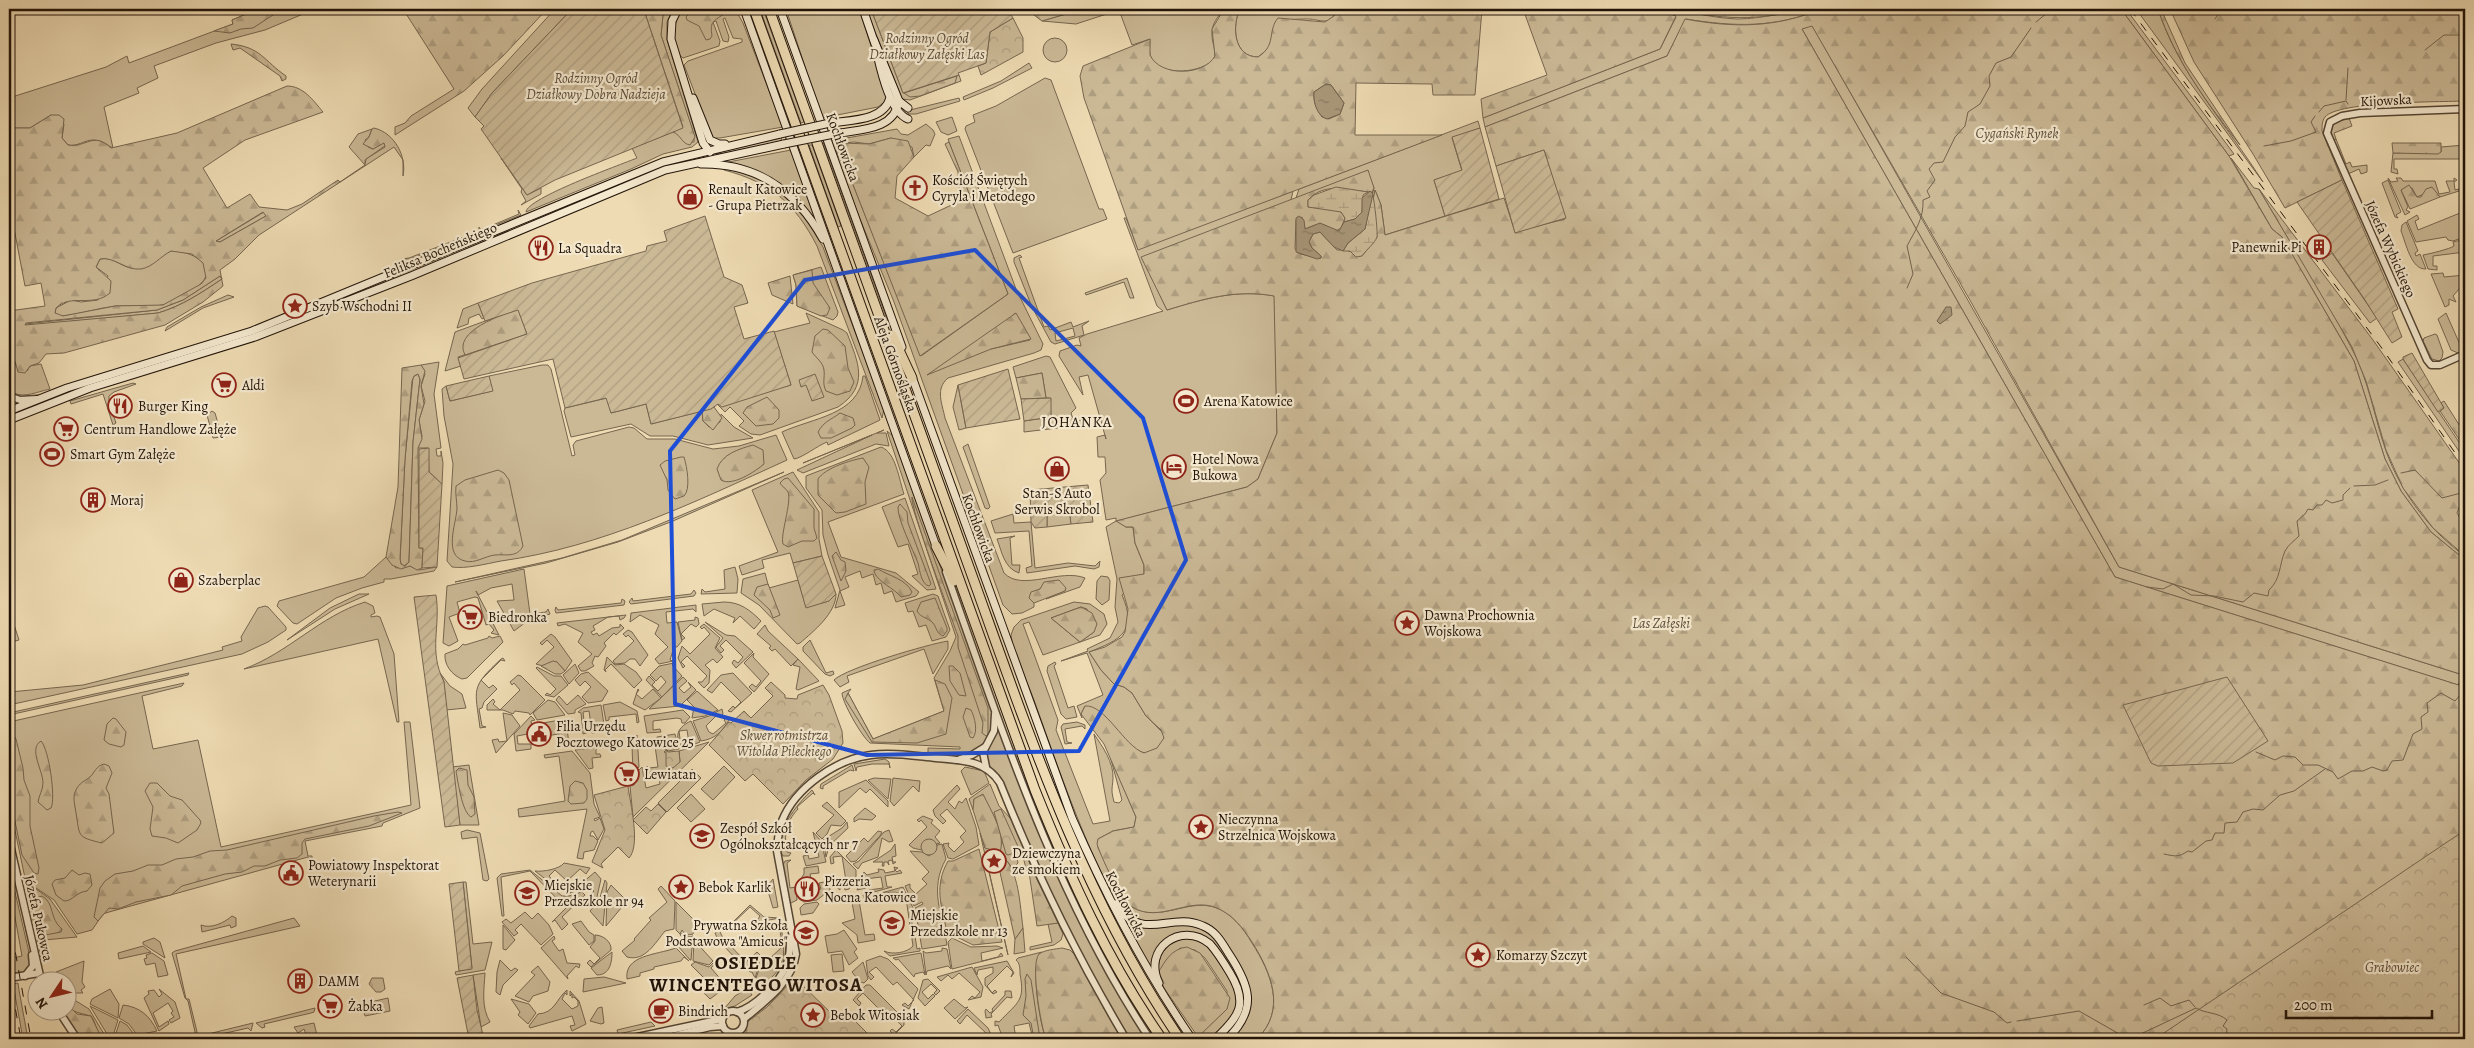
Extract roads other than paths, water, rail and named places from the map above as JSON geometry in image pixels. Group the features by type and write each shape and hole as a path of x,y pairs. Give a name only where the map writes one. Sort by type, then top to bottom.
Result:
{"highway":[{"name":"Aleja Górnośląska","path":"754,9 1012,728 1056,844 1116,964 1162,1039"},
{"name":"Aleja Górnośląska","path":"768,9 1022,713 1070,838 1090,884 1130,959 1180,1039"},
{"path":"875,302 912,378"},
{"path":"936,546 968,606"}],"main road":[{"path":"678,9 672,20 670,30 674,50 703,143 708,150 719,157"},
{"path":"738,9 752,33"},
{"path":"744,9 936,546"},
{"path":"863,9 899,101 898,110"},
{"name":"Kochłowicka","path":"781,10 1049,758 1103,888 1134,947 1192,1039"},
{"path":"874,40 890,98 900,114 908,119"},
{"path":"674,50 710,140 719,144 743,142"},
{"name":"Feliksa Bocheńskiego","path":"10,415 39,399 252,331 663,162 743,142 879,114 886,108 890,98"},
{"path":"899,101 908,108"},
{"name":"Feliksa Bocheńskiego","path":"10,415 254,337 411,276 634,182 683,165 886,124 895,116 898,110"},
{"path":"694,153 703,143"},
{"path":"683,165 710,164 734,167 772,182 804,209 833,257"},
{"path":"1103,888 1123,914 1136,924 1152,926 1195,923 1210,930 1220,940 1240,971 1248,993 1247,1010 1242,1021 1227,1039"},
{"path":"1167,1002 1154,971 1154,963 1159,951 1172,939 1182,935 1190,935 1204,940 1216,951 1236,984 1241,1000 1236,1017 1216,1039"}],"street":[{"name":"Kijowska","path":"2330,141 2327,133 2328,124 2333,120 2349,115 2465,109"},
{"name":"Józefa Wybickiego","path":"2330,141 2417,341 2431,365 2440,365 2465,354"},
{"path":"9,396 20,400 39,399"},
{"path":"9,401 10,415"},
{"path":"936,546 1021,782 1070,897 1111,976 1150,1039"},
{"path":"995,710 994,731 982,756 986,767 1000,783 1054,910 1086,972 1126,1039"},
{"path":"955,760 972,755 986,746"},
{"path":"744,1019 776,991 793,968 796,954 777,851 782,822 793,803 823,774 844,762 860,757 879,754 955,760 986,767"},
{"name":"Józefa Pukowca","path":"9,840 38,970"},
{"path":"661,1039 722,1023 726,1013 737,1012 749,1006 782,974 789,959 791,932"},
{"path":"22,976 33,966 31,943"},
{"path":"9,978 28,975"},
{"path":"22,976 28,978"},
{"path":"722,1023 731,1033 738,1032 744,1025 744,1019 737,1012"},
{"path":"65,1020 77,1039"},
{"path":"628,1039 722,1023"}],"water":[{"path":"1326,84 1331,85 1344,103 1340,114 1327,119 1318,112 1314,96 1314,92"},
{"path":"1370,191 1373,194 1365,229 1348,243 1343,251 1334,247 1320,232 1313,234 1309,242 1321,258 1317,259 1296,252 1296,218 1299,216 1304,220 1305,229 1320,223 1339,231 1344,222 1355,219 1362,212 1362,198"},
{"path":"1946,307 1951,307 1952,315 1940,324 1937,321"}],"waterway":[{"path":"2036,22 2052,9"},
{"path":"2215,19 2222,9"},
{"path":"1907,288 1913,274 1907,246 1920,219 1923,200 1930,197 1927,191 1935,180 1929,169 1934,163 1943,162 1955,137 1965,126 1968,112 1980,104 1990,86 1989,76 1996,63 2011,57 2031,28"},
{"path":"2425,50 2444,35 2465,35"},
{"path":"2346,100 2348,68"},
{"path":"2319,112 2324,106 2346,101 2348,104"},
{"path":"2264,146 2291,141 2316,132 2311,122 2315,116"},
{"path":"2401,473 2415,470 2442,498 2461,493 2465,496"},
{"path":"2354,486 2375,485 2388,480"},
{"path":"2147,587 2163,589 2173,584 2191,595 2214,596 2243,602 2254,593 2268,596 2269,590 2278,577 2285,551 2299,536 2297,521 2308,509 2313,510 2317,505 2322,505 2326,500 2332,503 2343,500 2343,495 2350,488"},
{"path":"2256,752 2275,760 2283,756 2295,757 2303,765 2318,765 2333,772 2338,779 2352,771 2363,771 2372,767 2383,771 2387,770 2392,761 2403,760 2413,734 2422,729 2421,717 2428,712 2427,703 2441,693 2455,701 2461,694"},
{"path":"2164,854 2176,856 2188,851 2192,852 2206,841 2212,840 2215,833 2224,833 2225,823 2237,822 2243,812 2253,809 2263,810 2280,795 2294,791 2325,769"},
{"path":"1906,957 1941,993 1994,1012 2007,1023 2011,1022"},
{"path":"2144,1005 2160,998 2171,1006 2189,1000 2195,1007"},
{"path":"2130,1039 2196,1008 2227,1020 2223,1026 2227,1029 2226,1039"},
{"path":"2017,1021 2079,1011 2128,1039"}],"railway":[{"path":"2130,9 2381,347 2465,467"},
{"path":"9,917 31,1039"},
{"path":"9,974 21,1039"}],"place":[{"name":"Kościół Świętych Cyryla i Metodego","path":"915,188"},
{"name":"Renault Katowice - Grupa Pietrzak","path":"690,197"},
{"name":"Panewnik Pi","path":"2319,247"},
{"name":"La Squadra","path":"541,248"},
{"name":"Szyb Wschodni II","path":"295,306"},
{"name":"Aldi","path":"224,385"},
{"name":"Arena Katowice","path":"1186,401"},
{"name":"Burger King","path":"120,406"},
{"name":"Centrum Handlowe Załęże","path":"66,429"},
{"name":"Smart Gym Załęże","path":"52,454"},
{"name":"Hotel Nowa Bukowa","path":"1174,467"},
{"name":"Stan-S Auto Serwis Skrobol","path":"1057,469"},
{"name":"Moraj","path":"93,500"},
{"name":"Szaberplac","path":"181,580"},
{"name":"Biedronka","path":"470,617"},
{"name":"Dawna Prochownia Wojskowa","path":"1407,623"},
{"name":"Filia Urzędu Pocztowego Katowice 25","path":"539,734"},
{"name":"Lewiatan","path":"627,774"},
{"name":"Nieczynna Strzelnica Wojskowa","path":"1201,827"},
{"name":"Zespół Szkół Ogólnokształcących nr 7","path":"702,836"},
{"name":"Dziewczyna ze smokiem","path":"994,861"},
{"name":"Powiatowy Inspektorat Weterynarii","path":"291,873"},
{"name":"Bebok Karlik","path":"681,887"},
{"name":"Pizzeria Nocna Katowice","path":"807,889"},
{"name":"Miejskie Przedszkole nr 94","path":"527,893"},
{"name":"Miejskie Przedszkole nr 13","path":"892,923"},
{"name":"Prywatna Szkoła Podstawowa \"Amicus\"","path":"806,933"},
{"name":"Komarzy Szczyt","path":"1478,955"},
{"name":"DAMM","path":"300,981"},
{"name":"Żabka","path":"330,1006"},
{"name":"Bindrich","path":"661,1011"},
{"name":"Bebok Witosiak","path":"813,1015"}],"district":[{"name":"JOHANKA","path":"1077,422"},
{"name":"OSIEDLE WINCENTEGO WITOSA","path":"756,973"}],"park label":[{"name":"Rodzinny Ogród Działkowy Załęski Las","path":"927,46"},
{"name":"Rodzinny Ogród Działkowy Dobra Nadzieja","path":"596,86"},
{"name":"Cygański Rynek","path":"2017,133"},
{"name":"Las Załęski","path":"1661,623"},
{"name":"Skwer rotmistrza Witolda Pileckiego","path":"784,744"},
{"name":"Grabowiec","path":"2392,967"}]}
